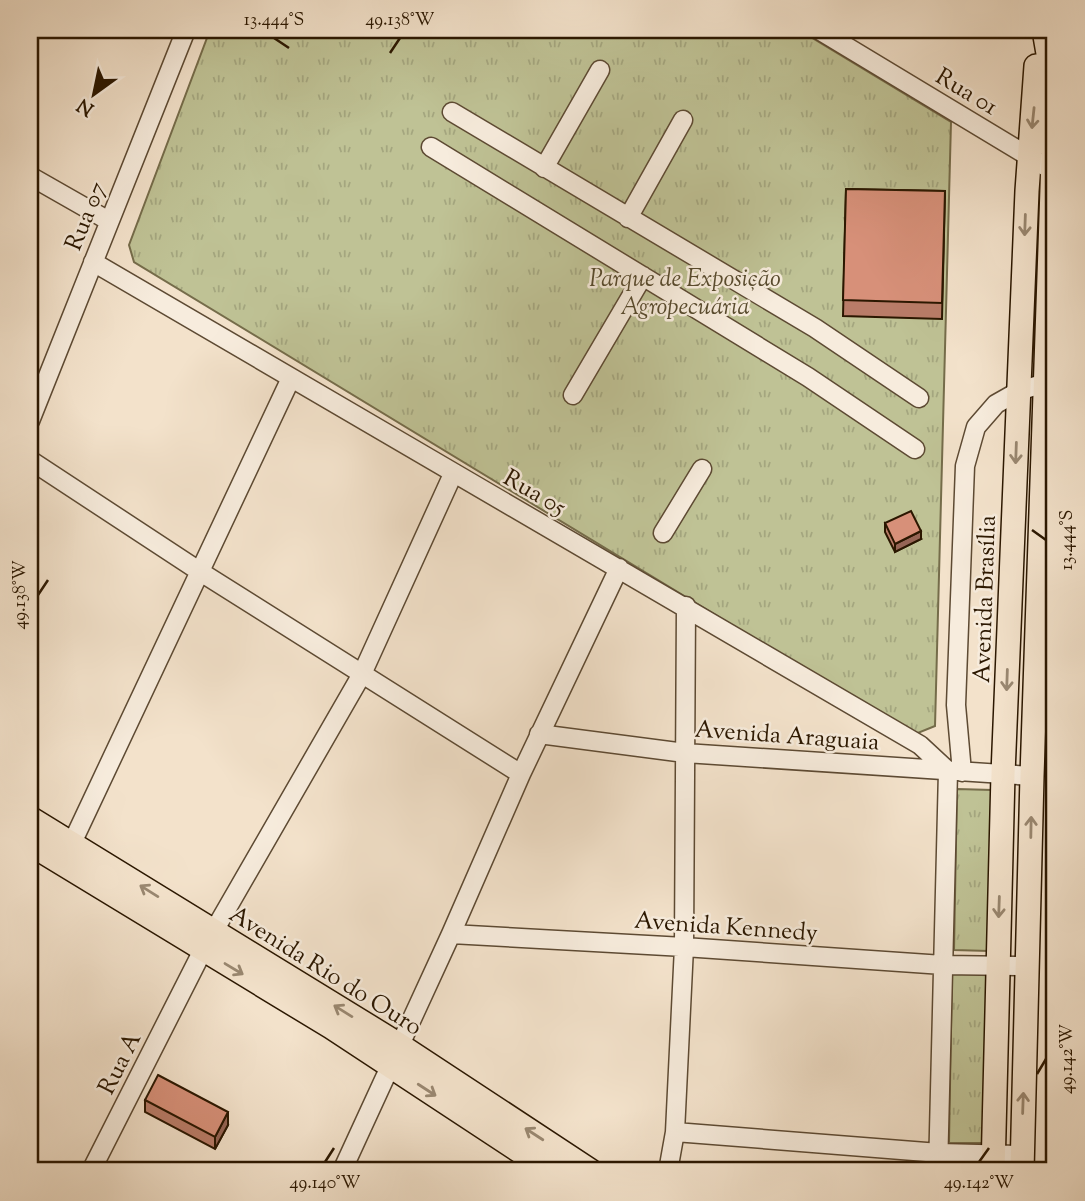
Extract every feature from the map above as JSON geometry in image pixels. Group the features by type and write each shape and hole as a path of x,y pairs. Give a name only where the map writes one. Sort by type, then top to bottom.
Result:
{"main road":[{"name":"Avenida Brasília","path":"993,1164 1003,774 1027,191 1036,86 1034,30"},
{"path":"1021,1163 1053,165 1050,65 1044,30"},
{"path":"1027,191 1052,201"},
{"path":"1022,309 1048,312"},
{"path":"1014,507 1041,510"},
{"name":"Avenida Rio do Ouro","path":"31,823 72,843 331,1027 396,1056 496,1122 591,1171"},
{"name":"Avenida Rio do Ouro","path":"30,844 209,941"},
{"name":"Avenida Rio do Ouro","path":"496,1122 550,1171"}],"street":[{"name":"Rua 07","path":"30,421 186,30"},
{"name":"Rua 01","path":"819,30 1029,157 1053,165"},
{"path":"544,168 600,70"},
{"path":"452,112 815,328 919,398"},
{"path":"628,218 683,120"},
{"path":"431,147 808,377 915,449"},
{"path":"30,176 110,221"},
{"name":"Rua 05","path":"93,262 453,474 686,606 920,745 955,771"},
{"path":"573,395 643,276"},
{"path":"72,843 291,378"},
{"path":"938,1171 943,965 955,771 965,466 976,426 996,404 1019,391 1045,383"},
{"path":"30,460 199,571 521,775"},
{"path":"663,533 702,469"},
{"name":"Rua A","path":"92,1171 209,941 362,674 453,474"},
{"path":"342,1171 452,934 539,734 619,568"},
{"path":"668,1171 675,1132 684,947 686,606"},
{"name":"Avenida Araguaia","path":"539,734 685,753 1032,776"},
{"name":"Avenida Kennedy","path":"452,934 943,965 1028,966"},
{"path":"675,1132 939,1153 993,1164 1021,1163"}],"green space":[{"name":"Parque de Exposição Agropecuária","path":"210,30 799,30 951,122 935,726 913,735 134,262 129,245"},
{"path":"957,789 992,790 989,951 954,950"},
{"path":"952,972 990,973 985,1143 949,1143"}],"building":[{"path":"846,189 945,191 942,303 843,300"},
{"path":"911,511 921,531 895,544 885,523"},
{"path":"158,1075 228,1112 215,1137 145,1100"}]}
